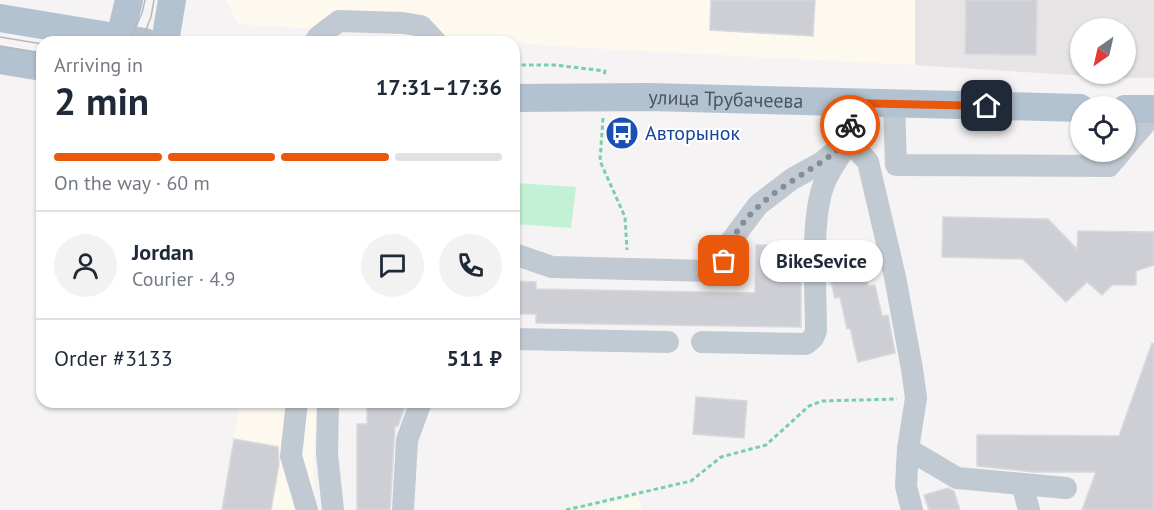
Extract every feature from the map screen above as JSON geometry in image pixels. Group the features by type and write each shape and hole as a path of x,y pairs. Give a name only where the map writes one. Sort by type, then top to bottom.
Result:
{"main road":[{"path":"128,36 129,0"},
{"path":"166,36 172,0"},
{"path":"0,18 105,36"},
{"path":"0,60 36,66"},
{"name":"улица Трубачеева","path":"520,98 649,98 1070,108"},
{"path":"1136,110 1154,111"}],"lane":[{"path":"319,36 339,21 403,22 421,26 430,36"},
{"path":"702,342 806,344 813,338 816,331 818,208 824,184 849,140 850,103"},
{"path":"894,104 896,165 1109,166 1112,162"},
{"path":"1136,133 1154,111"},
{"path":"520,256 552,267 709,271 720,268 728,245 758,205 792,179 821,163 849,140"},
{"path":"849,140 868,162 895,277 916,398 908,449 906,486 912,510"},
{"path":"520,339 668,342"},
{"path":"296,408 291,456 307,510"},
{"path":"328,408 327,454 333,510"},
{"path":"403,510 407,440 419,408"},
{"path":"908,449 957,478 1066,488"},
{"path":"1022,484 1029,510"}],"path":[{"path":"520,65 554,65 605,71 603,83"},
{"path":"604,111 600,160 625,217 628,270"},
{"path":"566,510 692,481 721,457 766,445 809,406 822,401 916,398"}],"shaded area":[{"path":"226,0 915,0 915,65 520,43 520,36 412,36 238,24"},
{"path":"915,0 1154,0 1154,78 1136,78 1136,18 1070,18 1070,75 915,65"},
{"path":"239,408 317,408 313,459 314,496 318,510 222,510"},
{"path":"637,496 643,510 590,510"}],"green space":[{"path":"520,183 576,187 571,228 520,224"}],"building":[{"path":"711,0 815,0 813,36 710,30"},
{"path":"966,0 1037,0 1036,55 965,54"},
{"path":"943,217 1048,219 1077,249 1078,231 1154,232 1154,265 1136,271 1136,285 1112,285 1102,295 1087,282 1066,302 1023,259 942,257"},
{"path":"756,245 801,245 801,327 536,323 536,314 520,314 520,281 536,282 536,289 755,293"},
{"path":"860,253 868,286 875,285 882,316 888,315 895,353 858,362 840,297 835,298 828,270 828,260"},
{"path":"1152,343 1154,344 1154,510 1082,510 1096,472 1034,472 977,466 977,435 1119,436"},
{"path":"696,397 747,401 744,438 693,434"},
{"path":"367,408 404,408 398,426 395,426 390,510 357,510 357,424 367,424"},
{"path":"234,439 278,447 279,464 271,510 222,510"},
{"path":"948,488 954,491 960,510 929,510 924,495"}],"tram line":[{"path":"132,36 145,0"},
{"path":"143,36 151,17 154,0"},
{"path":"0,37 36,43"},
{"path":"0,46 36,52"}],"way so far":[{"path":"724,261 728,245 758,205 792,179 821,163 849,140 850,125"}],"place":[{"name":"Авторынок","path":"622,133"},
{"name":"BikeSevice","path":"724,261"}],"route":[{"path":"850,125 850,103 987,106"}]}
